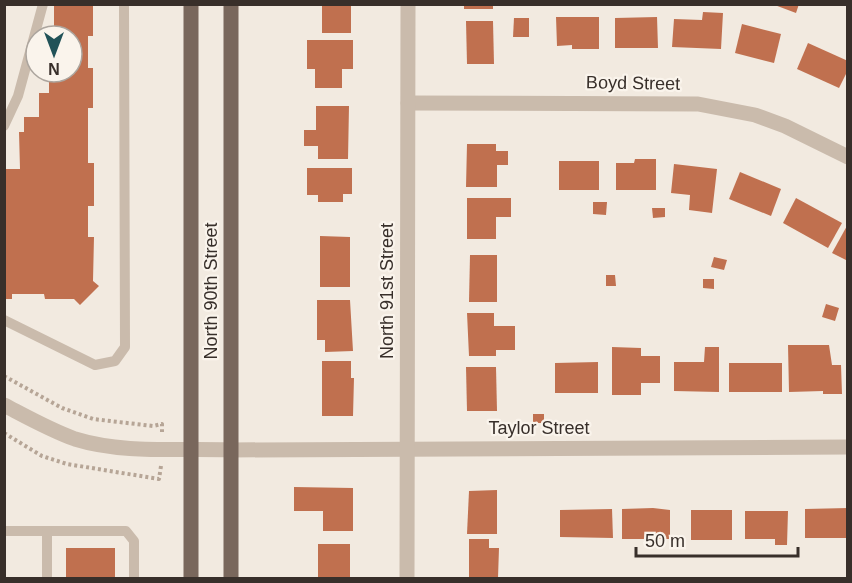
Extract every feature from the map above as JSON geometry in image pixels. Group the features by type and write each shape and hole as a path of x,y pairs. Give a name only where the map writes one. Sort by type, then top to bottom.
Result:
{"main road":[{"name":"North 90th Street","path":"191,4 191,579"},
{"name":"North 90th Street","path":"231,4 231,579"}],"street":[{"name":"North 91st Street","path":"407,579 408,4"},
{"name":"Boyd Street","path":"408,103 698,104 754,115 785,126 848,157"},
{"path":"4,405 46,427 89,442 108,446 191,448"},
{"name":"Taylor Street","path":"191,448 231,450 848,447"}],"lane":[{"path":"4,126 18,96 43,4"},
{"path":"4,320 95,365 115,361 125,347 124,4"},
{"path":"4,531 126,531 134,541 135,579"},
{"path":"47,531 47,579"}],"building":[{"path":"322,4 351,4 351,33 322,33"},
{"path":"464,4 493,4 493,9 464,9"},
{"path":"772,4 799,4 796,13"},
{"path":"54,5 93,5 93,36 88,36 88,68 93,68 93,108 88,108 88,163 94,163 94,206 88,206 88,237 94,237 93,281 99,286 80,305 74,299 45,299 44,294 12,294 12,299 4,299 4,169 20,169 19,132 24,132 24,117 39,117 39,93 49,93 49,84 84,84 84,24 54,24"},
{"path":"703,12 723,13 721,49 672,47 674,19 702,20"},
{"path":"556,17 599,17 599,49 572,49 572,45 557,46"},
{"path":"657,17 658,48 615,48 615,18"},
{"path":"514,18 529,18 529,37 513,37"},
{"path":"466,21 493,21 494,64 467,64"},
{"path":"742,24 781,34 774,63 735,53"},
{"path":"307,40 353,40 353,69 342,69 342,88 315,88 315,69 307,69"},
{"path":"808,43 848,61 848,70 839,88 797,69"},
{"path":"316,106 349,106 348,159 318,159 318,146 304,146 304,130 316,130"},
{"path":"467,144 496,144 496,151 508,151 508,165 497,165 497,187 466,187"},
{"path":"635,159 656,159 656,190 616,190 616,163 634,163"},
{"path":"559,161 599,161 599,190 559,190"},
{"path":"674,164 717,169 712,213 689,210 690,195 671,193"},
{"path":"307,168 352,168 352,194 343,194 343,202 318,202 318,195 307,195"},
{"path":"740,172 781,189 771,216 729,199"},
{"path":"467,198 511,198 511,217 496,217 496,239 467,239"},
{"path":"796,198 842,223 828,248 783,223"},
{"path":"593,202 607,202 606,215 593,214"},
{"path":"652,208 665,208 665,217 653,218"},
{"path":"848,224 848,261 832,253"},
{"path":"320,236 350,237 350,287 320,287"},
{"path":"470,255 497,255 497,302 469,302"},
{"path":"714,257 727,260 724,270 711,267"},
{"path":"606,275 615,275 616,286 606,286"},
{"path":"703,279 714,279 714,289 703,288"},
{"path":"317,300 350,300 353,351 325,352 325,340 317,340"},
{"path":"826,304 839,308 835,321 822,317"},
{"path":"467,313 494,313 494,326 515,326 515,350 496,350 496,356 469,356"},
{"path":"788,345 829,345 832,365 841,365 842,394 823,394 823,391 789,392"},
{"path":"612,347 641,348 641,356 660,356 660,383 641,383 641,395 612,395"},
{"path":"705,347 719,347 719,392 674,391 674,362 704,362"},
{"path":"322,361 351,361 351,378 354,378 353,416 322,416"},
{"path":"598,362 598,393 555,393 555,363"},
{"path":"729,363 782,363 782,392 729,392"},
{"path":"466,367 496,367 497,411 467,411"},
{"path":"533,414 544,414 544,423 533,423"},
{"path":"294,487 353,488 353,531 323,531 323,511 294,511"},
{"path":"497,490 497,534 467,534 469,491"},
{"path":"848,508 848,538 805,538 805,509"},
{"path":"612,509 613,538 560,537 560,510"},
{"path":"622,509 670,510 670,539 622,539"},
{"path":"691,510 732,510 732,540 691,540"},
{"path":"745,511 788,511 787,545 775,545 775,539 745,539"},
{"path":"469,539 489,539 489,548 499,548 498,578 469,578"},
{"path":"318,544 350,544 350,578 318,578"},
{"path":"66,548 115,548 115,578 66,578"}]}
